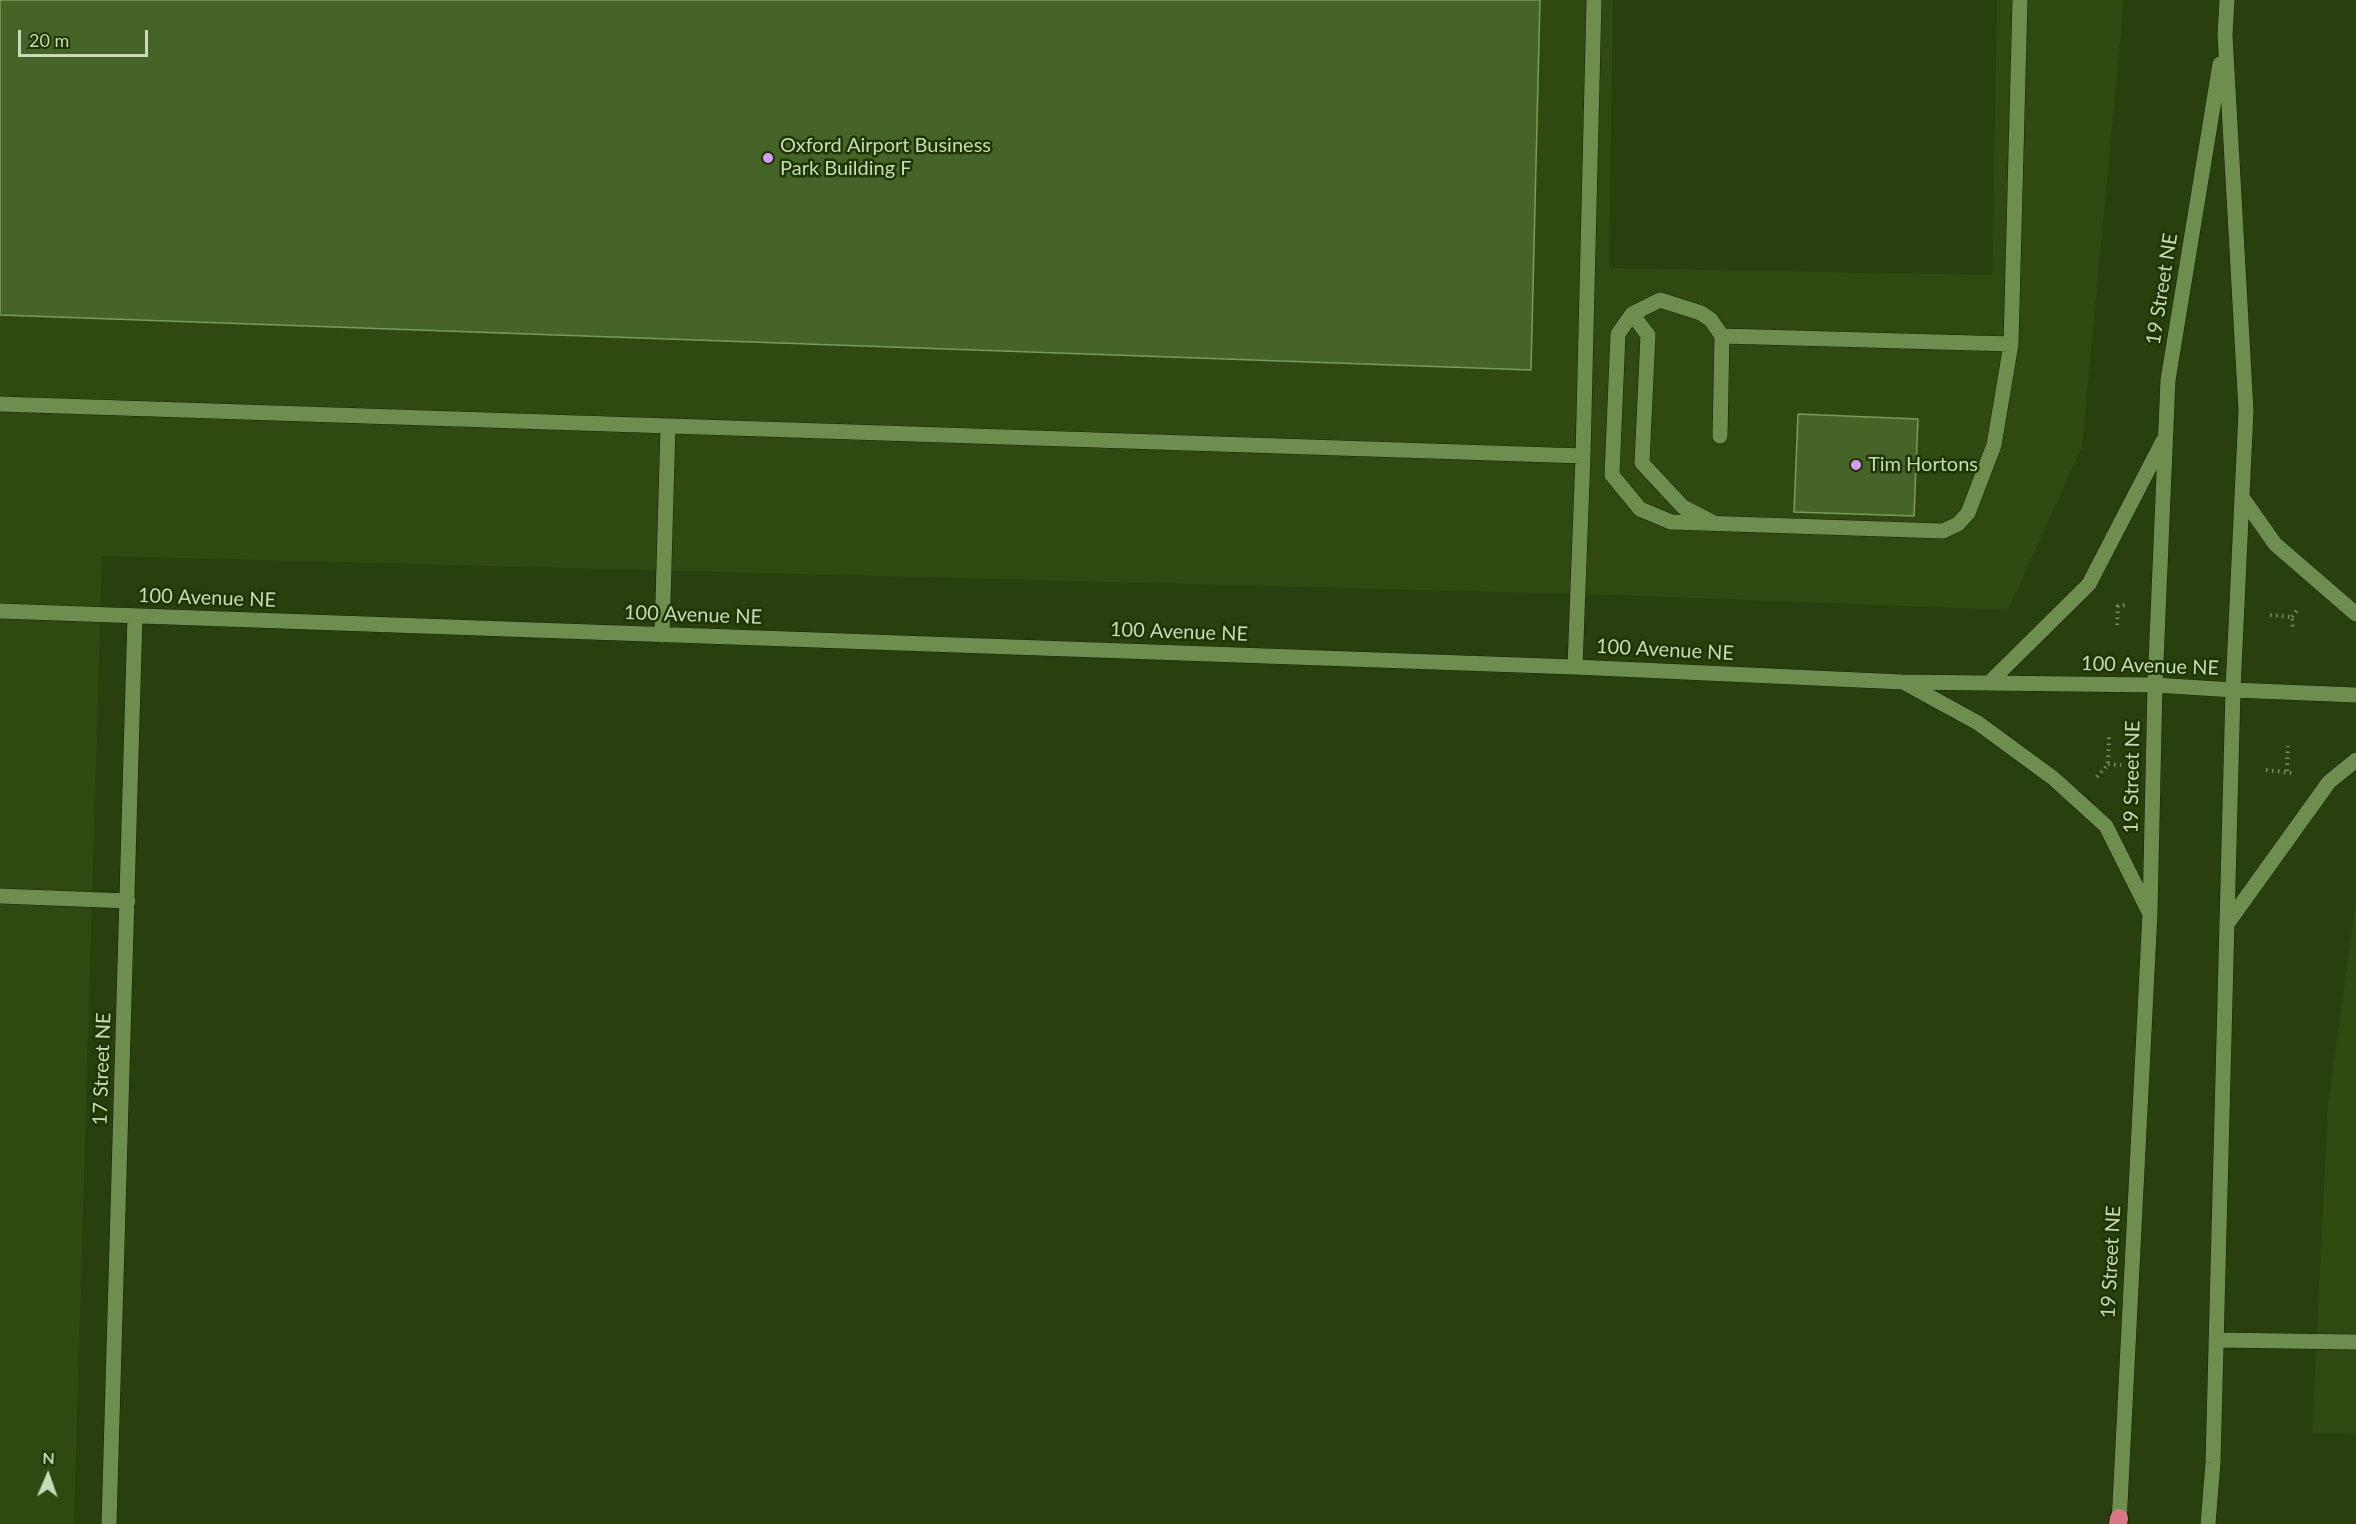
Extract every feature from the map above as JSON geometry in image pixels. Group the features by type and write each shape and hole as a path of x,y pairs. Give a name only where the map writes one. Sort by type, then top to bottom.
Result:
{"street":[{"path":"1575,667 1583,456 1594,0"},
{"path":"1720,436 1722,336 1711,320 1701,313 1660,300 1632,314 1618,334 1612,476 1640,509 1671,522 1943,531 1958,524 1968,513 1994,445 2011,344 2020,0"},
{"name":"19 Street NE","path":"2208,1524 2213,1463 2217,1340 2233,690 2246,411 2225,34 2226,0"},
{"name":"19 Street NE","path":"2119,1522 2150,913 2155,685 2168,380 2225,34"},
{"path":"1632,314 1648,335 1642,463 1683,507 1716,524"},
{"path":"1722,336 2011,344"},
{"path":"0,404 1583,456"},
{"path":"662,635 668,426"},
{"path":"1990,682 2089,584 2166,435"},
{"path":"2242,497 2275,544 2356,614"},
{"name":"100 Avenue NE","path":"0,611 1575,667 1902,682 2155,685 2356,694"},
{"name":"17 Street NE","path":"109,1524 135,616"},
{"path":"1902,682 1978,723 2053,778 2106,826 2150,913"},
{"path":"2227,924 2328,782 2356,760"},
{"path":"0,896 128,901"},
{"path":"2217,1340 2356,1342"}],"path":[{"path":"2117,625 2118,606 2129,605"},
{"path":"2293,631 2292,617 2298,609"},
{"path":"2270,615 2292,617"},
{"path":"2092,782 2108,764 2109,737"},
{"path":"2287,771 2288,746"},
{"path":"2108,764 2121,765"},
{"path":"2266,771 2293,773"}],"shaded area":[{"path":"0,0 1613,0 1609,268 1992,275 1997,0 2124,0 2082,447 2008,610 1615,595 102,556 74,1524 0,1524"},
{"path":"2356,900 2356,1434 2312,1433 2328,1104"}],"building":[{"name":"Oxford Airport Business Park Building F","path":"0,0 1540,0 1531,370 0,315"},
{"name":"Tim Hortons","path":"1798,414 1918,419 1914,516 1794,512"}],"place":[{"name":"Oxford Airport Business Park Building F","path":"768,158"},
{"name":"Tim Hortons","path":"1856,465"}]}
